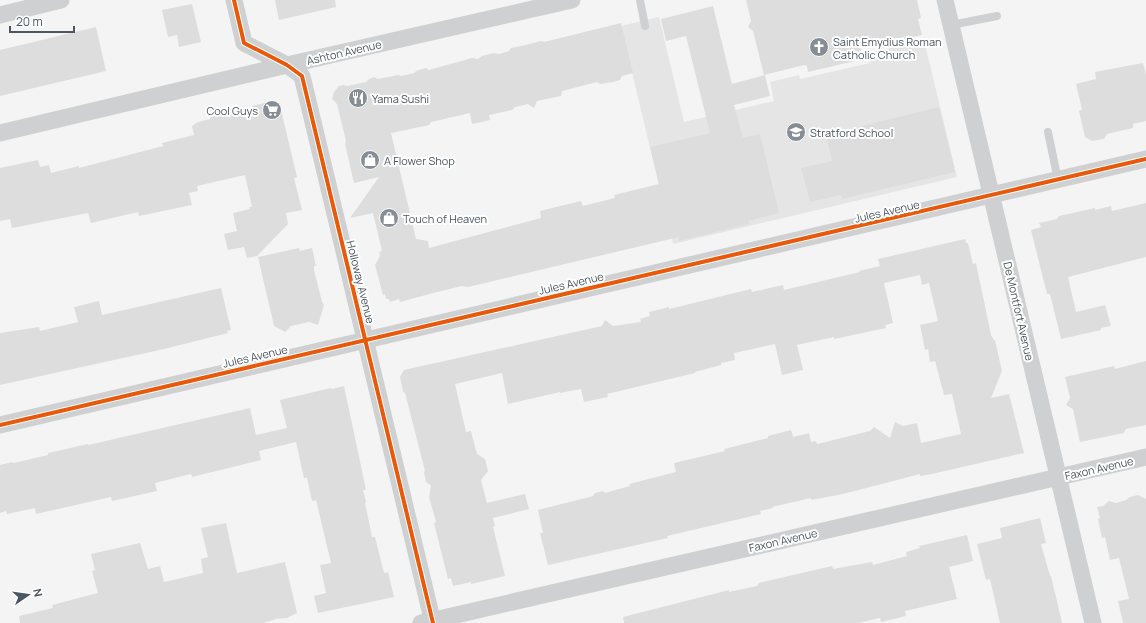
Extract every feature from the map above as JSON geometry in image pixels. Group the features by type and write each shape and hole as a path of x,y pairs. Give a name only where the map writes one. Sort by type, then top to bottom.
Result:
{"street":[{"path":"0,14 61,0"},
{"name":"Holloway Avenue","path":"234,0 244,43 287,65 302,76 366,340 429,622"},
{"name":"Ashton Avenue","path":"0,133 287,65 572,0"},
{"name":"De Montfort Avenue","path":"945,0 1093,623"},
{"name":"Jules Avenue","path":"0,425 992,196 1146,159"},
{"name":"Faxon Avenue","path":"429,622 1146,457"}],"lane":[{"path":"640,0 645,26"},
{"path":"951,25 997,16"},
{"path":"1048,132 1058,180"}],"shaded area":[{"name":"Stratford School","path":"659,17 684,122 774,101 770,82 799,75 800,79 870,63 868,53 924,40 957,177 673,244 621,26"}],"building":[{"path":"275,0 335,0 336,7 279,20"},
{"path":"746,0 917,0 921,18 918,19 922,35 904,39 904,37 860,47 863,59 808,72 807,66 804,65 764,75 753,31 748,27 751,21"},
{"path":"192,4 201,42 179,47 177,35 168,37 162,10"},
{"path":"713,6 732,84 765,75 770,96 734,105 743,138 760,134 779,213 748,221 749,224 679,241 679,237 468,287 462,286 400,302 399,299 390,302 389,299 386,299 385,294 383,295 375,265 380,256 379,252 382,251 373,213 350,218 379,177 354,183 337,104 332,99 334,92 339,86 366,82 374,77 378,79 398,75 401,76 426,68 429,70 472,58 478,59 482,56 494,53 499,54 509,51 511,48 541,41 544,42 621,23 633,73 622,76 620,80 600,84 597,82 562,91 561,96 537,101 534,108 528,104 515,107 512,110 489,115 490,120 472,124 470,113 431,122 429,125 391,133 416,239 428,241 429,248 541,218 540,211 581,201 583,206 615,198 614,195 659,184 650,147 710,133 686,36 666,41 661,19"},
{"path":"96,27 106,71 0,96 0,50"},
{"path":"1143,63 1146,75 1146,121 1133,124 1133,128 1107,134 1104,139 1092,141 1085,137 1079,111 1082,110 1076,84 1096,79 1095,72"},
{"path":"273,101 280,106 297,177 294,178 302,210 286,213 288,224 257,256 247,258 244,247 228,250 224,234 237,231 233,213 250,209 249,207 252,207 245,175 197,186 198,191 189,193 192,205 139,216 138,212 91,223 88,213 12,228 10,219 0,221 0,168 38,160 40,167 49,165 51,173 79,166 79,168 163,146 162,143 194,135 192,126 198,122 210,119 212,116"},
{"path":"939,107 955,172 842,199 841,195 810,202 801,168 832,161 826,135"},
{"path":"1146,203 1146,257 1068,277 1076,312 1105,305 1111,326 1101,328 1101,330 1061,339 1050,294 1047,294 1031,230 1041,227 1039,223 1057,219 1059,216 1111,206 1112,211"},
{"path":"965,239 966,243 968,243 973,264 976,263 991,335 995,340 1002,371 991,398 1009,394 1024,453 932,474 920,476 920,474 843,494 811,500 811,498 772,507 773,508 760,511 761,514 667,536 668,538 548,565 540,533 543,533 538,510 593,496 595,493 603,491 605,493 630,486 629,484 676,472 674,463 725,451 724,449 768,438 768,436 791,430 793,437 809,433 811,442 816,441 817,444 870,431 874,427 890,438 895,422 903,426 917,423 921,443 961,434 952,394 944,395 935,361 930,362 928,349 925,350 920,325 938,321 929,283 922,285 920,275 884,283 893,323 885,325 886,328 797,345 803,370 782,375 775,344 734,353 735,360 721,363 721,365 695,373 607,394 608,397 584,402 581,389 560,392 508,404 502,373 455,384 466,432 471,431 477,454 485,459 488,471 481,480 487,503 525,494 529,509 493,518 495,526 493,527 505,576 471,584 471,582 453,586 451,578 448,579 429,497 431,486 426,482 425,471 405,393 403,392 400,377 404,370 602,326 605,320 613,326 641,322 640,319 650,316 649,312 669,307 669,309 751,289 752,292 783,285 784,290 880,266 878,259"},
{"path":"299,248 300,251 312,248 316,266 314,266 314,270 324,305 318,325 309,322 291,326 285,332 274,326 258,257"},
{"path":"221,288 231,330 227,331 228,333 164,349 0,385 0,333 39,327 40,331 78,322 74,307 99,301 102,315"},
{"path":"1146,361 1146,425 1126,429 1124,433 1080,442 1073,409 1066,405 1070,398 1065,377 1114,366 1115,369"},
{"path":"344,386 366,490 363,490 372,537 375,537 384,573 388,572 394,597 318,613 314,596 326,593 320,565 331,563 316,500 312,501 307,478 304,478 296,442 259,451 261,460 192,477 191,474 155,483 157,491 112,501 111,497 36,514 35,508 7,514 6,511 0,513 0,465 250,408 256,435 287,428 280,400"},
{"path":"1138,495 1146,499 1146,623 1123,623 1118,601 1129,599 1119,558 1110,560 1105,537 1102,538 1098,519 1100,518 1097,507 1103,506 1109,501 1116,503"},
{"path":"1040,518 1046,543 1041,544 1051,576 1062,623 1000,623 990,579 986,580 977,544 1002,538 1000,528"},
{"path":"226,523 237,573 285,562 297,613 287,618 276,619 263,623 20,623 19,616 53,608 52,605 98,593 92,571 95,570 91,554 140,543 148,569 160,566 164,582 203,573 201,559 208,557 201,528"},
{"path":"967,535 973,561 949,567 957,599 905,611 906,616 881,622 880,618 858,623 624,623 623,617 729,590 729,592 757,586 759,583 832,566 833,569 872,562 873,565 907,556 906,552 920,548 919,546"}],"cycle path":[{"path":"234,0 244,43 287,65 302,76 433,623"},
{"path":"0,425 1146,159"}],"place":[{"name":"Saint Emydius Roman Catholic Church","path":"819,47"},
{"name":"Yama Sushi","path":"358,98"},
{"name":"Cool Guys","path":"272,110"},
{"name":"Stratford School","path":"796,132"},
{"name":"A Flower Shop","path":"370,160"},
{"name":"Touch of Heaven","path":"389,218"}]}
